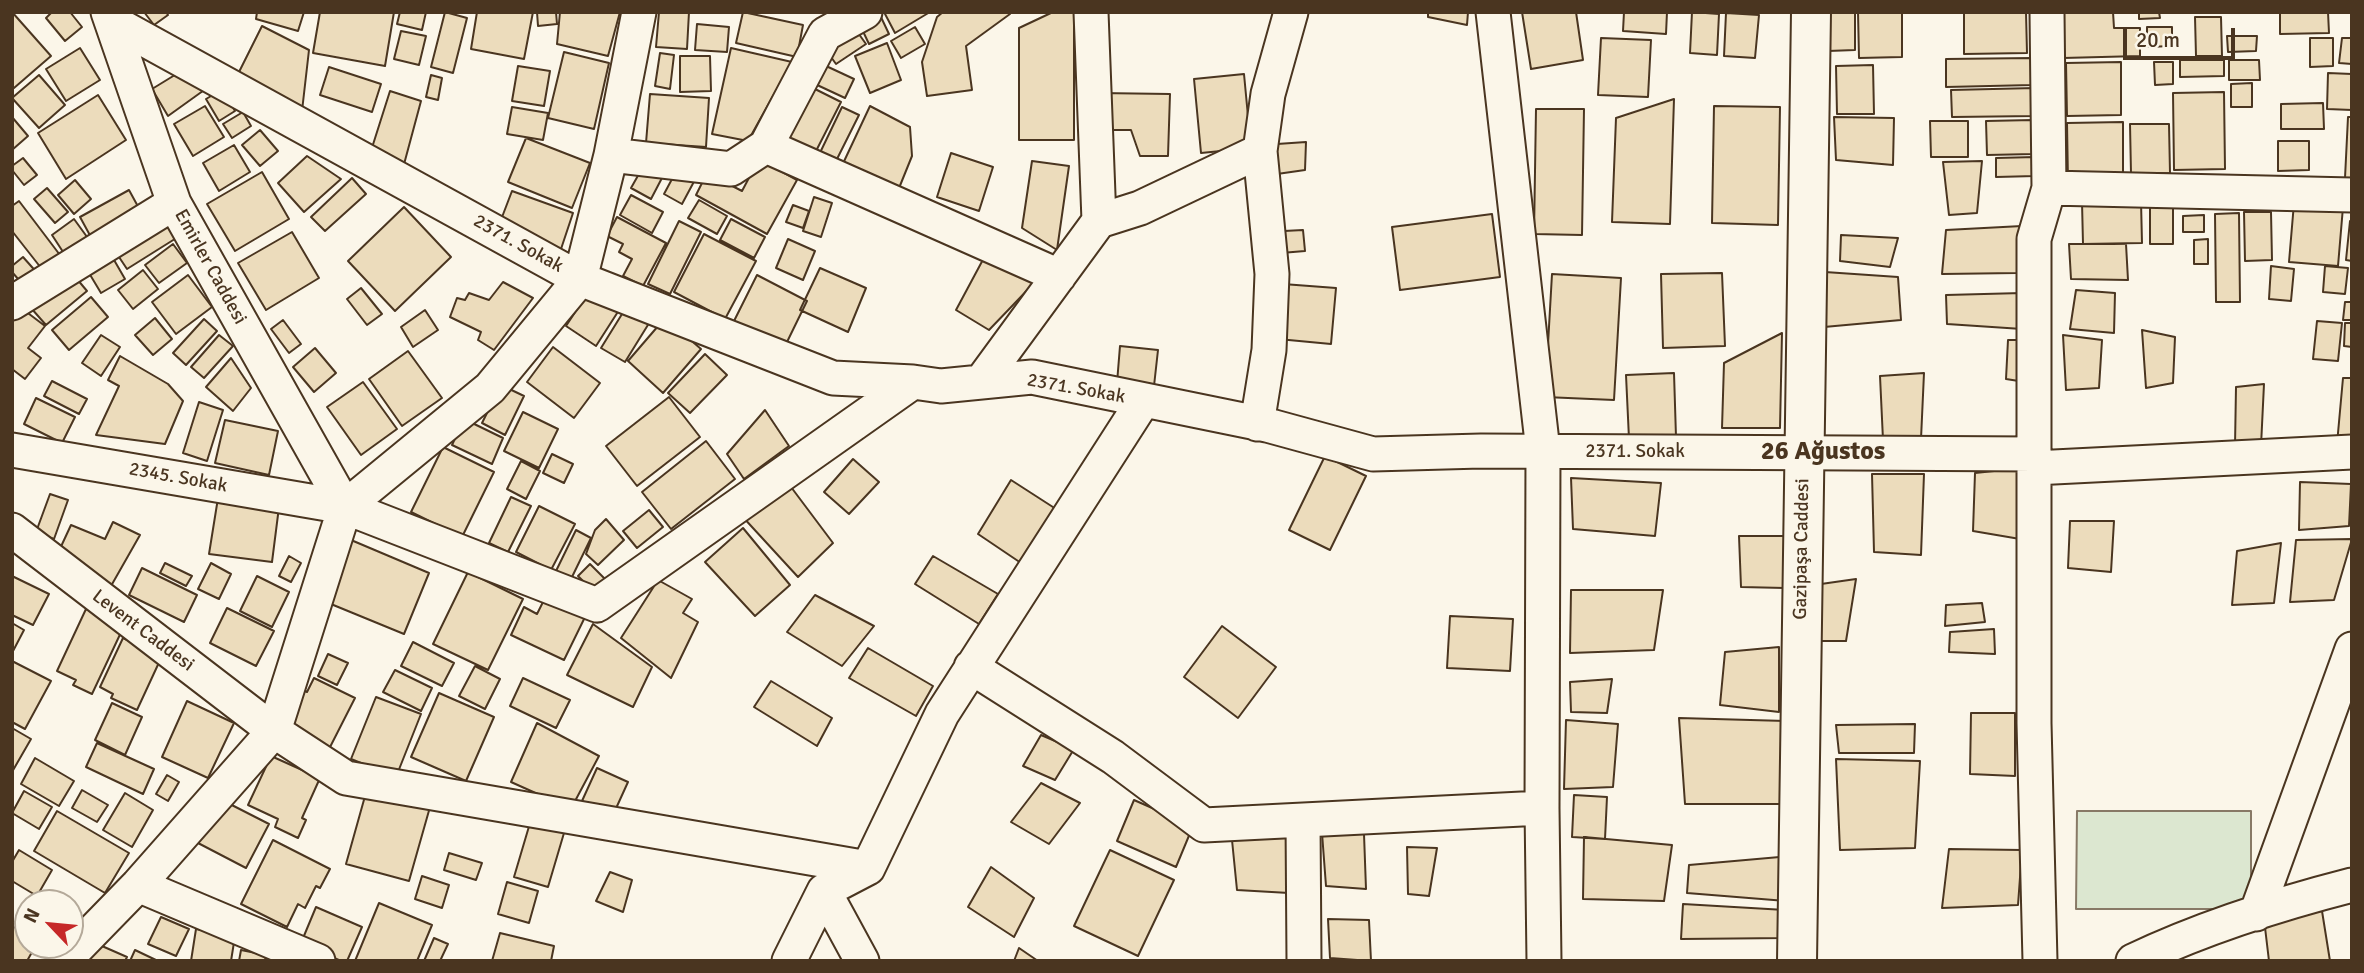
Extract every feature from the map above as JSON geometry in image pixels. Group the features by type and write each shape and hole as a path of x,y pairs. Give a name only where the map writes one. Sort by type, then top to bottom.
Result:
{"street":[{"path":"64,961 138,885 274,731 345,507 490,388 580,279 611,155 639,12"},
{"path":"611,155 731,169 766,146 825,34 865,12"},
{"path":"1091,12 1099,221"},
{"path":"1257,424 1269,350 1272,274 1260,151 1269,94 1291,12"},
{"path":"1493,12 1544,451 1544,961"},
{"name":"Gazipaşa Caddesi","path":"1797,961 1811,12"},
{"path":"2040,961 2034,723 2034,239 2049,188 2047,12"},
{"name":"2371. Sokak","path":"111,17 580,279 833,378 941,386 1032,377 1257,424 1373,454 1544,451 1803,453 2034,461 2352,452"},
{"name":"Emirler Caddesi","path":"111,17 174,203 345,507"},
{"path":"766,146 1059,276"},
{"path":"981,382 1099,221 1140,208 1260,151"},
{"path":"2049,188 2352,195"},
{"path":"12,303 174,203"},
{"name":"2345. Sokak","path":"12,450 345,507 597,605 913,382"},
{"path":"789,961 824,891 868,868 942,714 1143,401"},
{"name":"Levent Caddesi","path":"12,530 274,731 346,778 868,868"},
{"path":"2256,914 2352,649"},
{"path":"971,667 1113,757 1204,825 1542,808"},
{"path":"1303,820 1304,961"},
{"path":"138,885 318,961"},
{"path":"2133,961 2171,943 2352,885"},
{"path":"824,891 863,961"}],"green space":[{"path":"2077,811 2251,811 2251,909 2076,909"}],"building":[{"path":"12,12 51,56 14,88 12,86"},
{"path":"52,12 70,12 82,27 65,41 46,18"},
{"path":"144,12 166,12 168,15 154,25"},
{"path":"257,12 304,12 298,31 256,19"},
{"path":"320,12 394,12 385,66 313,53"},
{"path":"400,12 426,12 422,30 397,24"},
{"path":"445,12 467,18 453,73 431,67"},
{"path":"477,12 533,12 524,59 471,49"},
{"path":"537,12 556,12 557,24 538,26"},
{"path":"560,12 620,12 608,56 557,44"},
{"path":"659,12 689,12 687,49 656,47"},
{"path":"743,12 803,25 797,57 736,43"},
{"path":"884,12 930,12 895,33"},
{"path":"943,12 1010,14 966,46 972,90 927,96 922,62 937,17"},
{"path":"1053,12 1074,12 1074,140 1019,140 1019,28"},
{"path":"1428,12 1468,12 1467,25 1428,17"},
{"path":"1522,12 1576,12 1583,60 1531,69"},
{"path":"1624,12 1667,12 1666,34 1623,31"},
{"path":"1692,12 1719,14 1717,55 1690,53"},
{"path":"1828,12 1855,12 1855,50 1828,51"},
{"path":"1858,12 1902,12 1902,57 1859,58"},
{"path":"1964,12 2026,12 2027,53 1964,54"},
{"path":"2062,12 2113,12 2114,28 2140,28 2140,56 2063,58"},
{"path":"2139,12 2159,12 2160,18 2139,19"},
{"path":"2280,12 2328,12 2329,33 2280,34"},
{"path":"1726,13 1759,15 1755,58 1724,56"},
{"path":"880,15 889,34 869,44 860,25"},
{"path":"2195,17 2221,17 2222,56 2196,56"},
{"path":"697,24 729,27 727,52 695,50"},
{"path":"262,26 309,50 302,111 237,76"},
{"path":"915,27 925,44 901,58 891,41"},
{"path":"2147,27 2172,27 2172,46 2147,47"},
{"path":"856,30 866,44 836,64 826,50"},
{"path":"401,31 426,36 419,65 394,59"},
{"path":"2227,36 2257,36 2256,51 2228,52"},
{"path":"1601,38 1651,40 1648,97 1598,95"},
{"path":"2310,38 2333,38 2333,66 2310,67"},
{"path":"2342,38 2352,38 2352,64 2339,63"},
{"path":"887,43 901,80 870,93 855,56"},
{"path":"80,48 100,80 66,101 46,69"},
{"path":"731,48 792,62 748,141 712,134"},
{"path":"564,52 609,63 594,129 548,118"},
{"path":"660,53 674,55 670,89 655,86"},
{"path":"680,56 710,56 711,91 680,92"},
{"path":"2033,58 2033,85 1946,87 1946,59"},
{"path":"2180,60 2224,60 2224,76 2180,77"},
{"path":"2229,60 2259,60 2260,80 2229,80"},
{"path":"2121,62 2121,115 2067,116 2066,63"},
{"path":"2154,62 2173,62 2173,84 2155,85"},
{"path":"824,65 854,79 845,98 815,84"},
{"path":"1873,65 1874,114 1837,114 1836,66"},
{"path":"518,66 550,71 544,106 512,101"},
{"path":"329,67 381,84 372,112 320,95"},
{"path":"183,70 207,88 168,116 152,89"},
{"path":"2328,73 2352,74 2352,110 2327,109"},
{"path":"1244,74 1251,148 1201,153 1194,79"},
{"path":"39,75 65,105 39,128 12,98"},
{"path":"431,75 442,78 438,100 426,97"},
{"path":"2252,83 2252,107 2231,107 2231,84"},
{"path":"811,87 841,102 814,155 785,140"},
{"path":"2035,88 2036,116 1952,117 1951,90"},
{"path":"223,89 235,111 219,121 206,99"},
{"path":"390,91 421,101 403,168 370,154"},
{"path":"2224,92 2225,169 2174,170 2173,93"},
{"path":"1099,93 1170,94 1168,156 1140,156 1131,130 1099,130"},
{"path":"650,94 709,98 706,147 646,143"},
{"path":"98,95 126,140 66,179 38,133"},
{"path":"1674,99 1670,224 1612,222 1616,118"},
{"path":"2323,103 2324,129 2281,129 2281,104"},
{"path":"205,106 224,137 193,156 174,124"},
{"path":"870,106 910,127 912,156 895,198 839,172"},
{"path":"1714,106 1780,107 1778,225 1712,223"},
{"path":"512,107 548,113 543,140 507,134"},
{"path":"842,107 859,115 833,167 817,159"},
{"path":"1536,109 1584,109 1582,235 1534,234"},
{"path":"243,112 251,126 232,138 223,124"},
{"path":"12,117 28,136 12,150"},
{"path":"1834,117 1894,118 1893,165 1836,160"},
{"path":"2348,117 2352,117 2352,178 2345,178"},
{"path":"2033,120 2034,154 1987,155 1986,121"},
{"path":"1930,121 1968,121 1968,157 1931,157"},
{"path":"2123,122 2123,181 2068,182 2067,123"},
{"path":"2130,124 2169,124 2170,173 2131,174"},
{"path":"260,130 278,151 260,166 242,145"},
{"path":"526,138 590,163 572,208 508,182"},
{"path":"2278,141 2309,141 2309,170 2278,171"},
{"path":"1306,142 1305,170 1277,174 1277,144"},
{"path":"234,145 250,172 219,191 203,163"},
{"path":"951,153 993,167 979,211 937,197"},
{"path":"307,156 341,179 304,212 278,183"},
{"path":"2035,157 2035,176 1996,177 1996,158"},
{"path":"23,158 37,175 24,185 12,170 12,166"},
{"path":"759,159 797,180 767,234 696,195 707,173 742,191"},
{"path":"1032,161 1069,166 1057,250 1022,228"},
{"path":"1982,161 1977,213 1949,215 1943,162"},
{"path":"644,165 663,176 651,199 631,188"},
{"path":"679,166 697,176 682,204 664,194"},
{"path":"262,172 289,219 235,251 207,204"},
{"path":"352,178 366,194 325,231 311,217"},
{"path":"75,180 91,199 74,214 58,195"},
{"path":"47,188 68,212 55,223 34,199"},
{"path":"129,190 141,212 92,239 80,217"},
{"path":"512,191 573,213 559,255 499,225"},
{"path":"631,195 663,212 652,233 620,215"},
{"path":"814,197 832,203 821,237 803,231"},
{"path":"699,200 727,216 717,234 688,218"},
{"path":"19,201 63,259 45,273 12,231 12,206"},
{"path":"2141,201 2142,243 2083,244 2082,202"},
{"path":"2173,202 2173,244 2150,244 2150,203"},
{"path":"2294,203 2343,207 2338,266 2289,262"},
{"path":"793,205 809,211 803,228 786,222"},
{"path":"404,207 451,257 395,311 348,261"},
{"path":"2244,212 2271,212 2272,260 2245,261"},
{"path":"2239,213 2240,302 2216,302 2215,214"},
{"path":"1492,214 1500,277 1400,290 1392,227"},
{"path":"164,215 178,237 127,269 113,248"},
{"path":"2204,215 2204,232 2183,232 2183,216"},
{"path":"617,217 666,243 643,286 623,276 632,259 619,252 623,244 607,236"},
{"path":"74,219 90,241 67,258 52,235"},
{"path":"731,219 765,237 754,258 720,240"},
{"path":"679,221 701,232 670,294 648,284"},
{"path":"2352,221 2352,261 2346,260"},
{"path":"2022,226 2017,273 1942,274 1946,230"},
{"path":"1303,230 1305,251 1281,253 1284,231"},
{"path":"292,232 319,278 266,310 238,263"},
{"path":"704,234 756,261 725,319 674,292"},
{"path":"1841,235 1898,238 1890,267 1840,261"},
{"path":"788,239 815,251 803,280 776,268"},
{"path":"2208,239 2208,264 2194,264 2194,240"},
{"path":"173,244 187,263 159,283 145,265"},
{"path":"2069,244 2126,244 2128,280 2071,279"},
{"path":"110,253 125,279 101,293 86,268"},
{"path":"986,254 1038,279 989,330 956,310"},
{"path":"23,257 39,275 25,287 12,272 12,266"},
{"path":"2271,266 2294,269 2291,301 2269,299"},
{"path":"2325,266 2348,268 2345,294 2323,292"},
{"path":"820,268 866,288 848,332 800,310"},
{"path":"143,270 158,289 133,309 118,290"},
{"path":"1825,272 1898,277 1901,320 1824,327"},
{"path":"72,273 87,291 46,325 31,308"},
{"path":"1722,273 1725,346 1663,348 1661,274"},
{"path":"1552,274 1621,278 1614,400 1545,397"},
{"path":"188,275 212,307 176,334 152,302"},
{"path":"757,275 807,301 787,342 732,325"},
{"path":"503,282 533,298 494,350 478,340 481,332 450,317 457,298 465,300 469,293 489,300"},
{"path":"1283,284 1336,288 1331,344 1278,339"},
{"path":"361,288 382,314 367,325 347,299"},
{"path":"591,288 621,307 596,346 566,326"},
{"path":"2076,290 2115,293 2114,333 2070,329"},
{"path":"2022,293 2022,329 1947,324 1946,295"},
{"path":"91,297 108,317 69,350 52,330"},
{"path":"2345,302 2352,302 2352,320 2343,320"},
{"path":"16,304 45,326 28,348 41,358 25,379 12,369 12,309"},
{"path":"627,306 651,320 625,362 601,348"},
{"path":"425,310 438,330 413,347 401,327"},
{"path":"155,318 172,339 153,355 135,335"},
{"path":"665,318 701,349 663,393 628,361"},
{"path":"204,319 217,331 186,365 173,353"},
{"path":"283,320 301,344 289,353 271,329"},
{"path":"2317,321 2342,323 2338,361 2313,359"},
{"path":"2345,323 2352,323 2352,347 2344,346"},
{"path":"2142,330 2175,337 2173,383 2146,388"},
{"path":"1782,333 1780,428 1722,428 1724,363"},
{"path":"101,335 120,347 101,376 82,363"},
{"path":"219,335 233,346 204,378 191,367"},
{"path":"2063,335 2102,340 2099,388 2066,390"},
{"path":"2008,340 2026,340 2025,382 2006,379"},
{"path":"1120,346 1158,350 1154,386 1117,383"},
{"path":"553,347 600,383 574,418 527,382"},
{"path":"315,348 336,373 314,392 293,367"},
{"path":"408,351 442,398 402,426 369,379"},
{"path":"705,354 727,375 690,413 668,393"},
{"path":"120,356 168,384 183,401 165,444 96,435 119,386 108,380"},
{"path":"231,358 251,388 233,411 206,387"},
{"path":"1674,373 1676,437 1629,439 1626,375"},
{"path":"1924,373 1921,439 1883,440 1880,376"},
{"path":"2343,378 2352,378 2352,444 2337,444"},
{"path":"52,381 87,399 79,414 44,396"},
{"path":"363,382 397,429 361,455 327,407"},
{"path":"2264,384 2261,446 2235,446 2236,387"},
{"path":"501,385 524,396 505,435 482,423"},
{"path":"669,397 700,437 637,486 606,446"},
{"path":"36,398 75,417 62,443 24,424"},
{"path":"199,402 223,410 207,461 183,453"},
{"path":"765,410 789,446 744,479 727,454"},
{"path":"523,412 558,429 539,468 504,451"},
{"path":"464,419 503,438 492,464 452,445"},
{"path":"225,420 278,431 269,475 215,463"},
{"path":"706,441 735,479 671,529 642,492"},
{"path":"443,447 494,472 462,537 411,512"},
{"path":"552,454 573,464 564,483 543,473"},
{"path":"1325,456 1366,476 1330,550 1289,530"},
{"path":"853,459 879,482 849,514 824,492"},
{"path":"521,461 540,471 526,499 507,489"},
{"path":"2023,468 2020,539 1973,531 1975,473"},
{"path":"1872,474 1924,474 1921,555 1874,552"},
{"path":"1571,478 1661,483 1655,536 1573,529"},
{"path":"1011,480 1056,509 1021,563 978,534"},
{"path":"2300,482 2351,484 2349,526 2299,530"},
{"path":"788,483 833,543 798,577 741,515"},
{"path":"50,494 68,500 54,539 36,532"},
{"path":"511,497 531,506 508,552 489,543"},
{"path":"218,498 279,507 272,562 209,554"},
{"path":"539,506 575,524 551,570 516,552"},
{"path":"649,510 663,527 637,548 623,531"},
{"path":"606,519 624,540 598,565 586,554 595,530"},
{"path":"2070,521 2114,521 2111,572 2068,568"},
{"path":"113,522 140,535 111,586 58,553 71,525 105,539"},
{"path":"743,528 790,585 755,616 705,562"},
{"path":"576,530 591,538 571,579 556,571"},
{"path":"1739,536 1786,536 1785,588 1741,587"},
{"path":"2352,539 2334,600 2290,602 2296,540"},
{"path":"351,540 429,573 404,634 326,602"},
{"path":"2281,543 2274,603 2232,605 2237,551"},
{"path":"289,556 301,563 291,582 279,576"},
{"path":"933,556 998,594 979,624 915,584"},
{"path":"165,563 192,576 186,586 160,573"},
{"path":"211,563 231,574 219,599 198,589"},
{"path":"590,564 609,583 597,595 578,576"},
{"path":"142,568 197,595 184,622 129,595"},
{"path":"468,572 523,599 488,670 433,644"},
{"path":"12,576 49,594 33,625 12,615"},
{"path":"257,576 289,592 272,627 240,611"},
{"path":"1856,579 1846,641 1818,641 1821,584"},
{"path":"658,580 692,599 683,613 698,622 671,678 621,638"},
{"path":"1571,590 1663,590 1654,650 1570,653"},
{"path":"815,595 874,626 842,666 787,632"},
{"path":"546,596 586,615 564,660 511,635 524,607 537,614"},
{"path":"1982,603 1985,622 1945,626 1946,605"},
{"path":"227,608 274,631 256,666 210,643"},
{"path":"86,609 124,626 92,694 73,685 76,680 57,671"},
{"path":"1450,616 1513,619 1510,671 1447,668"},
{"path":"12,623 24,630 12,653"},
{"path":"593,624 652,667 633,707 567,675"},
{"path":"1222,626 1276,667 1238,718 1184,677"},
{"path":"1994,629 1995,654 1949,652 1950,632"},
{"path":"123,638 162,656 137,710 111,698 113,694 100,687"},
{"path":"413,642 454,663 442,686 401,666"},
{"path":"1779,647 1779,712 1720,705 1725,652"},
{"path":"868,648 933,686 916,716 849,678"},
{"path":"328,654 348,663 337,685 318,676"},
{"path":"12,661 51,681 25,729 12,722"},
{"path":"475,666 500,679 485,709 459,696"},
{"path":"395,670 432,688 421,711 383,692"},
{"path":"314,678 355,698 327,753 286,733 298,688 307,692"},
{"path":"523,678 570,700 556,728 510,706"},
{"path":"1612,679 1607,713 1571,712 1570,682"},
{"path":"771,681 832,718 817,746 754,707"},
{"path":"439,693 494,717 466,781 411,757"},
{"path":"376,697 421,714 396,777 351,759"},
{"path":"187,701 234,723 208,778 162,757"},
{"path":"112,703 142,717 125,755 95,740"},
{"path":"1971,713 2015,713 2015,776 1970,774"},
{"path":"1679,718 1786,721 1781,804 1685,804"},
{"path":"1566,720 1618,724 1613,787 1564,789"},
{"path":"537,723 599,756 574,803 540,795 511,782"},
{"path":"1915,724 1914,753 1839,753 1836,725"},
{"path":"12,728 31,739 12,772"},
{"path":"1041,735 1074,749 1055,780 1023,766"},
{"path":"97,743 154,769 143,794 86,767"},
{"path":"271,756 320,778 302,818 306,820 298,838 275,827 278,819 248,805"},
{"path":"35,758 74,781 59,806 21,784"},
{"path":"1836,759 1920,761 1915,848 1840,850"},
{"path":"597,768 628,782 613,815 582,801"},
{"path":"167,775 179,782 168,801 156,794"},
{"path":"1041,783 1080,803 1049,844 1011,822"},
{"path":"367,789 430,807 409,881 346,864"},
{"path":"82,790 108,805 97,822 72,808"},
{"path":"24,791 52,807 39,829 12,813"},
{"path":"125,793 153,810 132,847 103,830"},
{"path":"1574,795 1607,797 1605,839 1572,837"},
{"path":"220,799 269,824 246,868 198,843"},
{"path":"1134,800 1193,826 1176,867 1117,841"},
{"path":"57,811 129,853 105,893 34,851"},
{"path":"530,823 564,833 548,887 514,877"},
{"path":"1322,833 1364,834 1366,889 1326,886"},
{"path":"1293,835 1289,893 1237,890 1232,840"},
{"path":"1584,837 1672,845 1664,901 1583,899"},
{"path":"273,840 330,869 320,888 316,886 305,908 298,904 287,927 241,904"},
{"path":"1407,847 1437,848 1429,896 1408,894"},
{"path":"1949,849 2022,850 2018,905 1942,908"},
{"path":"19,850 52,870 41,889 25,889 12,881 12,862"},
{"path":"1110,850 1174,880 1138,956 1074,926"},
{"path":"449,853 482,863 476,880 444,870"},
{"path":"1791,856 1786,901 1687,893 1689,865"},
{"path":"991,867 1034,898 1014,937 968,907"},
{"path":"610,872 632,880 623,912 596,901"},
{"path":"422,876 449,885 442,908 415,899"},
{"path":"507,882 538,891 529,923 498,914"},
{"path":"379,903 432,925 417,961 355,961"},
{"path":"1683,904 1785,910 1786,938 1681,939"},
{"path":"316,907 362,927 347,961 341,961 301,943"},
{"path":"2322,911 2330,961 2269,961 2264,919"},
{"path":"161,917 189,929 176,956 148,944"},
{"path":"1328,919 1369,920 1371,961 1330,958"},
{"path":"12,926 14,959 28,959 12,961"},
{"path":"196,929 235,936 231,961 191,961"},
{"path":"500,933 554,946 551,961 492,961"},
{"path":"434,938 448,944 440,961 424,961"},
{"path":"86,939 127,957 125,961 76,961 84,959"},
{"path":"1019,948 1038,961 1014,961"},
{"path":"135,950 158,961 130,961"},
{"path":"241,950 266,955 265,961 239,961"}],"district":[{"name":"26 Ağustos","path":"1823,452"}]}
